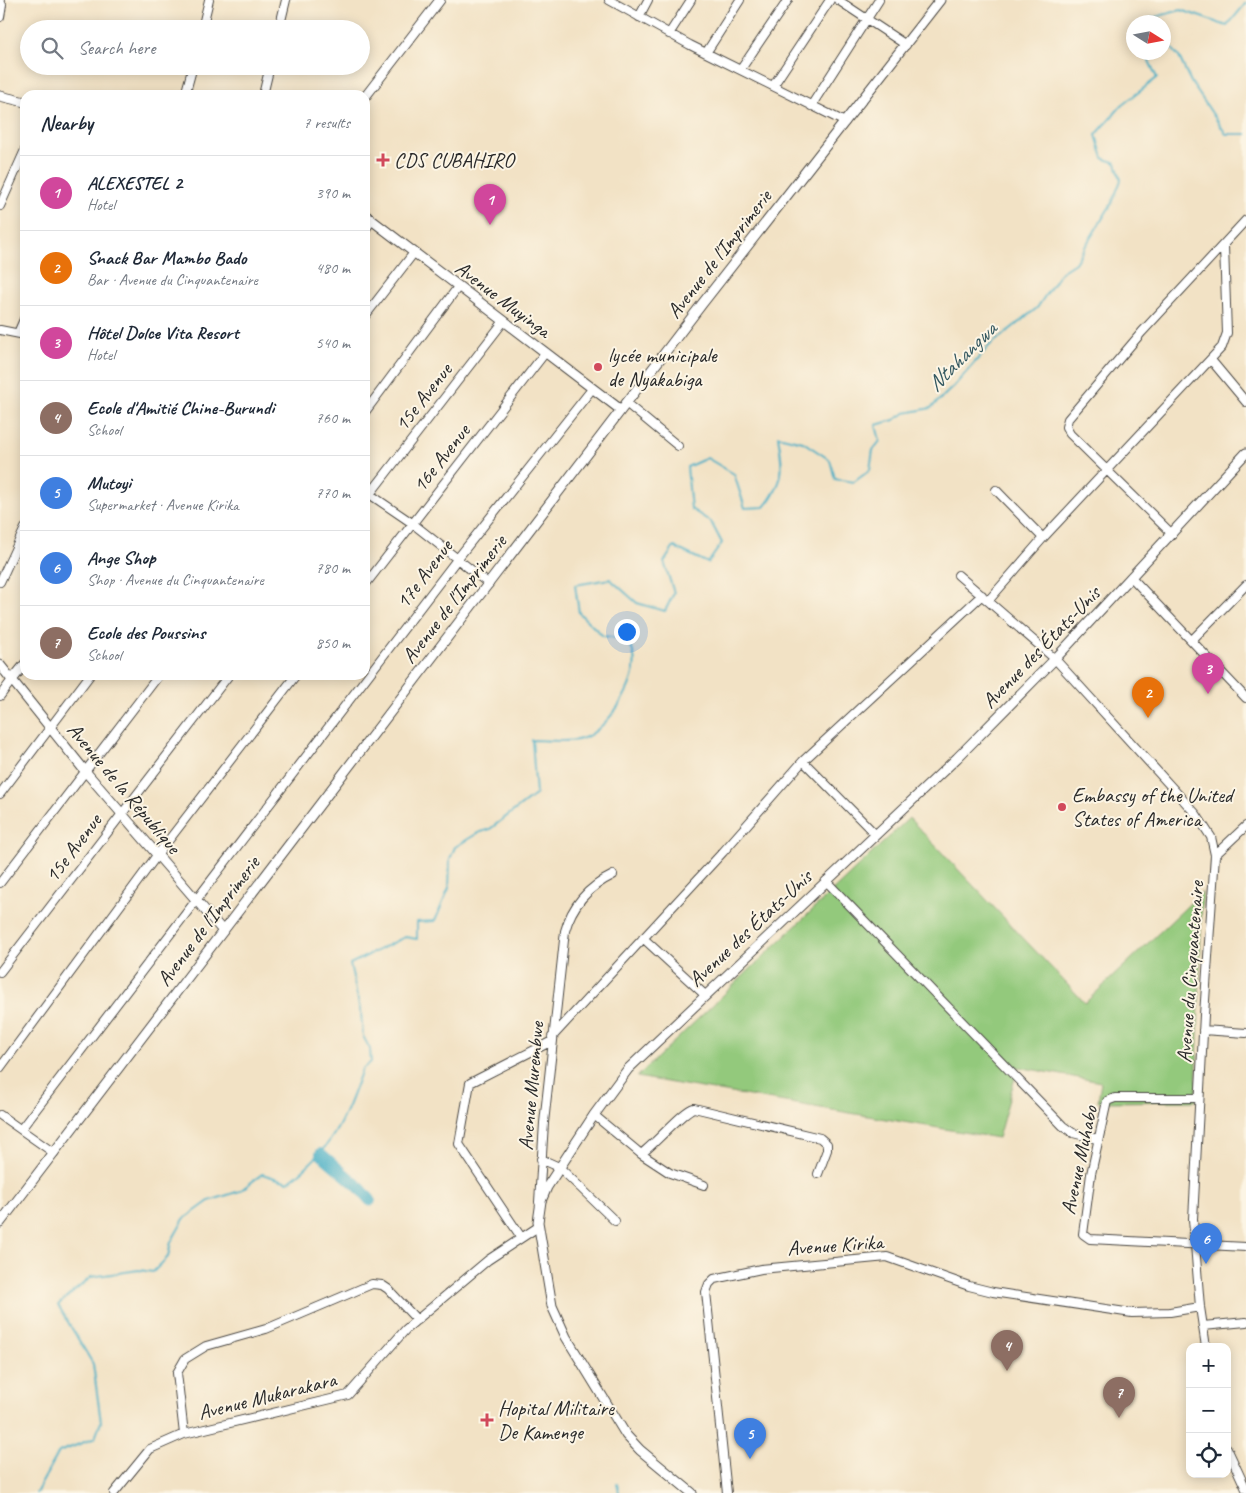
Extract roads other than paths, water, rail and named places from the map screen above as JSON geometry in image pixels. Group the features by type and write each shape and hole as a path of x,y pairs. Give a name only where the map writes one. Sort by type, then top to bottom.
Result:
{"street":[{"path":"204,20 209,0"},
{"path":"281,20 286,0"},
{"path":"370,91 440,0"},
{"path":"609,0 669,34 845,122"},
{"path":"639,17 648,0"},
{"path":"669,34 691,0"},
{"path":"706,53 740,0"},
{"path":"741,69 788,0"},
{"path":"773,86 830,0"},
{"path":"838,0 906,45"},
{"path":"811,106 879,0"},
{"name":"Avenue de l'Imprimerie","path":"0,1223 624,407 940,0"},
{"path":"0,1 2,5 0,17"},
{"path":"186,90 191,75"},
{"path":"264,90 268,75"},
{"path":"0,96 20,101"},
{"path":"0,206 20,161"},
{"name":"Avenue Muyinga","path":"370,218 413,254 592,389 624,407"},
{"path":"1172,534 1070,434 1066,427 1068,419 1142,332 1224,246 1246,220"},
{"path":"989,600 1043,538 1222,348 1227,333 1224,246"},
{"path":"370,310 413,254"},
{"path":"370,405 458,287"},
{"name":"15e Avenue","path":"370,489 504,322"},
{"path":"0,330 20,334"},
{"name":"16e Avenue","path":"370,578 545,353"},
{"path":"1210,360 1246,402"},
{"name":"17e Avenue","path":"370,672 592,389"},
{"path":"624,407 678,446"},
{"name":"Avenue des États-Unis","path":"692,1493 640,1450 626,1435 566,1337 549,1300 538,1227 543,1195 594,1114 628,1069 957,758 1055,660 1246,454"},
{"path":"996,490 1043,538"},
{"path":"370,495 412,523 489,584"},
{"path":"0,582 20,539"},
{"name":"Avenue du Cinquantenaire","path":"958,575 989,600 1055,660 1196,814 1211,836 1216,855 1199,1098 1194,1244 1205,1343"},
{"path":"1131,577 1192,639 1246,698"},
{"path":"1192,639 1246,585"},
{"path":"521,1237 459,1144 470,1083 552,1039 803,761 982,595"},
{"name":"Avenue de la République","path":"0,665 85,771 223,931"},
{"path":"0,696 20,670"},
{"path":"0,794 86,680"},
{"path":"0,883 155,680"},
{"name":"15e Avenue","path":"0,972 225,680"},
{"path":"0,1068 158,854 292,680"},
{"name":"17e Avenue","path":"21,1129 364,680"},
{"path":"803,761 876,835"},
{"path":"1216,855 1246,826"},
{"name":"Avenue Murembwe","path":"539,1212 541,1159 552,1039 565,931 569,915 595,884 613,875"},
{"path":"826,881 1063,1126 1074,1133 1097,1139"},
{"path":"643,938 705,995"},
{"path":"1203,1030 1246,1033"},
{"name":"Avenue Muhabo","path":"1194,1244 1090,1240 1085,1236 1082,1227 1097,1139 1106,1102 1109,1100 1199,1098"},
{"path":"642,1154 658,1141 685,1112 698,1108 823,1139 827,1144 827,1150 818,1174"},
{"path":"594,1114 642,1154 670,1173 704,1185"},
{"path":"0,1115 54,1153"},
{"path":"541,1159 560,1167 615,1221"},
{"name":"Avenue Mukarakara","path":"114,1493 150,1449 184,1434 348,1395 400,1336 417,1320 488,1260 538,1227"},
{"path":"1194,1244 1246,1247"},
{"name":"Avenue Kirika","path":"726,1493 706,1292 709,1284 714,1279 761,1269 887,1257 969,1286 993,1292 1132,1313 1170,1312 1200,1307"},
{"path":"184,1434 177,1372 179,1366 192,1353 206,1346 266,1329 372,1284 382,1285 388,1289 417,1320"},
{"path":"1203,1326 1246,1322"},
{"path":"1231,1456 1246,1488"}],"waterway":[{"name":"Ntahangwa","path":"1163,15 1181,10 1227,26 1246,3"},
{"path":"1171,47 1179,57 1191,82 1226,134 1246,134"},
{"name":"Ntahangwa","path":"36,1493 59,1452 95,1438 101,1422 93,1364 58,1305 91,1277 139,1270 153,1272 168,1257 171,1242 184,1219 209,1201 240,1191 262,1174 288,1182 304,1170 327,1145 349,1104 362,1069 371,1062 370,1049 363,1036 361,1013 350,964 405,937 417,939 417,922 435,921 449,888 450,859 455,847 478,833 490,829 536,794 532,740 564,741 581,739 601,726 619,705 626,692 634,667 632,650 627,639 603,636 579,613 575,585 610,579 637,603 665,611 674,593 664,562 674,547 708,563 722,543 711,522 691,509 687,467 707,458 734,474 745,508 764,507 776,489 782,465 778,436 803,442 830,460 835,479 854,482 870,470 873,450 880,441 876,425 894,420 905,413 931,408 954,386 989,346 1037,308 1061,272 1075,263 1112,203 1121,180 1116,163 1103,158 1096,135 1122,105 1157,78 1149,60"},
{"path":"321,1154 358,1186 370,1200"},
{"path":"617,1484 619,1493"}],"place":[{"name":"CDS CUBAHIRO","path":"383,160"},
{"name":"ALEXESTEL 2","path":"490,225"},
{"name":"lycée municipale de Nyakabiga","path":"598,367"},
{"name":"Hôtel Dolce Vita Resort","path":"1208,694"},
{"name":"Snack Bar Mambo Bado","path":"1148,718"},
{"name":"Embassy of the United States of America","path":"1062,807"},
{"name":"Ange Shop","path":"1206,1264"},
{"name":"Ecole d'Amitié Chine-Burundi","path":"1007,1371"},
{"name":"Ecole des Poussins","path":"1119,1418"},
{"name":"Hopital Militaire De Kamenge","path":"487,1420"},
{"name":"Mutoyi","path":"750,1459"}]}
